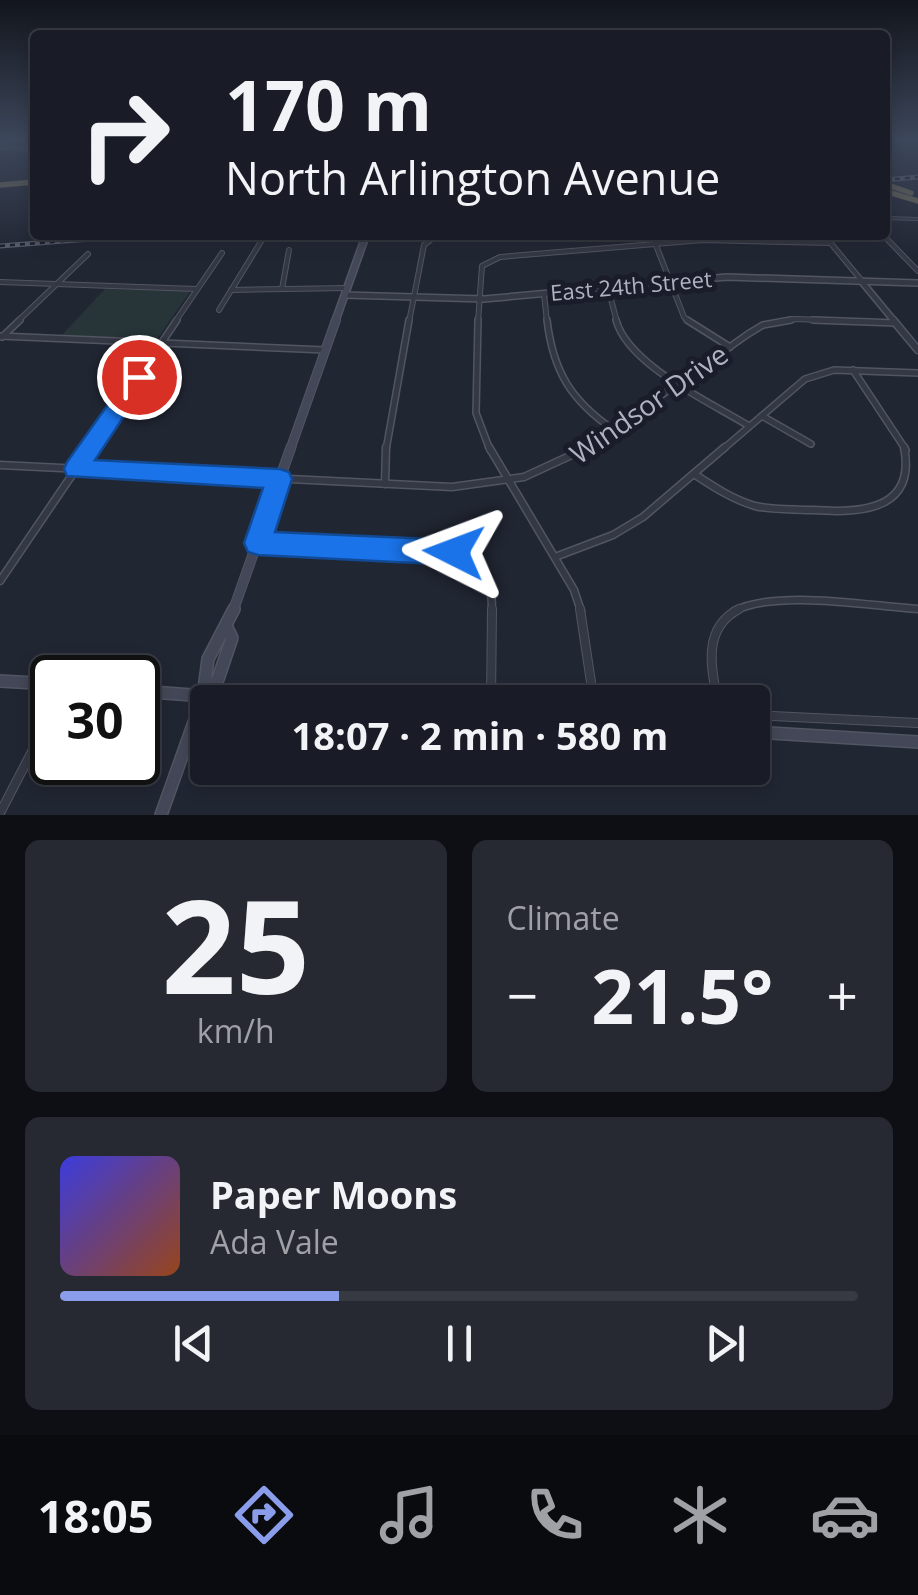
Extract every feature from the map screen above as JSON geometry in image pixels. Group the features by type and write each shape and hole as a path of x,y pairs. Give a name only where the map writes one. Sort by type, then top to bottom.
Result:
{"highway":[{"path":"0,183 30,180"},
{"path":"890,189 918,200"}],"main road":[{"path":"212,685 232,638 227,628 364,240"},
{"path":"0,681 30,683"},
{"path":"160,693 190,696"},
{"path":"770,731 918,742"},
{"path":"161,815 190,732"}],"street":[{"path":"890,218 918,219"},
{"path":"219,310 262,240"},
{"path":"385,484 385,439 424,245 428,240"},
{"path":"654,240 687,321 730,348"},
{"path":"592,685 581,611 556,557 486,442 476,409 480,268 487,261 706,240 831,243"},
{"path":"828,240 918,350"},
{"path":"888,240 918,271"},
{"path":"282,289 289,250"},
{"path":"0,580 222,253"},
{"path":"1,337 88,254"},
{"name":"East 24th Street","path":"231,290 479,299 734,277 918,283"},
{"path":"0,282 196,290"},
{"path":"608,288 616,323 625,340 647,364 749,426"},
{"path":"544,294 549,353 557,374 580,404 614,430"},
{"name":"Windsor Drive","path":"0,465 461,488 512,482 570,461 759,326 786,320 896,323"},
{"path":"1,337 326,350"},
{"path":"853,370 908,453 914,475"},
{"path":"556,557 624,530 805,379 827,371 918,372"},
{"path":"762,416 811,444"},
{"path":"694,474 728,496 763,507 860,513 884,510 900,502"},
{"path":"258,543 454,552 477,562 492,588 491,685"},
{"path":"714,685 711,642 722,620 740,606 772,600 918,609"},
{"path":"770,716 918,723"},
{"path":"0,813 30,755"}],"shaded area":[{"path":"105,289 189,293 157,339 62,335"}],"railway":[{"path":"890,180 896,179"},
{"path":"0,246 77,240"}],"route":[{"path":"139,377 76,469 280,479 258,543 454,552"}]}
